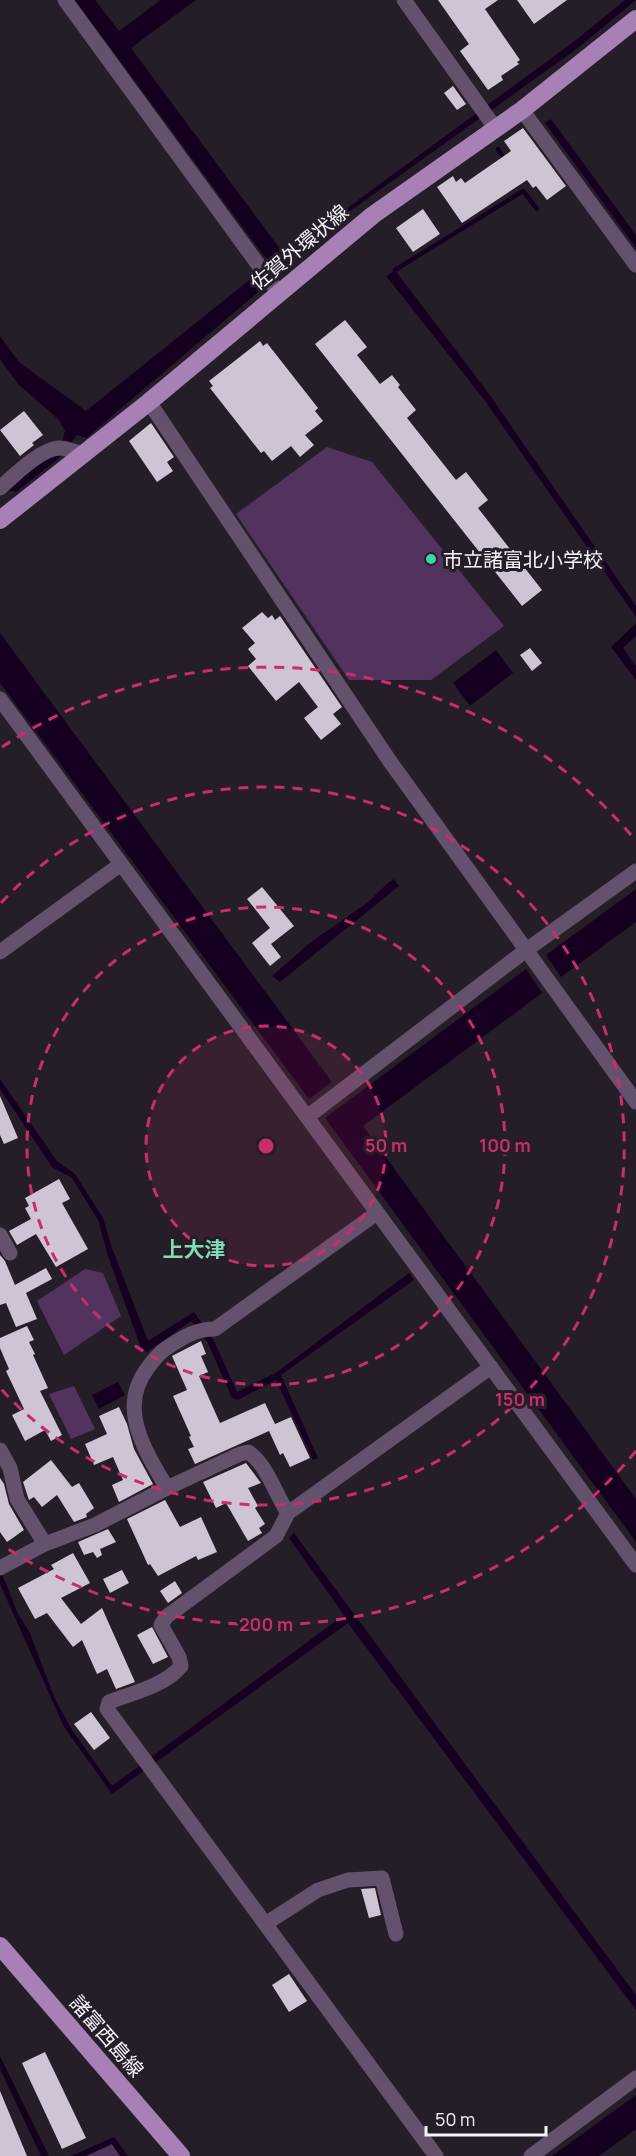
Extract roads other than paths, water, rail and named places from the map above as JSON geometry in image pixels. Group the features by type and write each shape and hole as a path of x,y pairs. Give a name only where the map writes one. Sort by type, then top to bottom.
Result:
{"main road":[{"name":"佐賀外環状線","path":"2,514 69,450 149,402 270,281 373,215 488,118 522,110 636,19"},
{"name":"諸富西島線","path":"0,1946 181,2156"}],"street":[{"path":"65,0 270,281"},
{"path":"404,0 488,118"},
{"path":"522,110 636,266"},
{"path":"149,402 224,508 389,760 636,1102"},
{"path":"0,488 44,453 69,450"},
{"path":"0,699 636,1565"},
{"path":"0,952 121,864"},
{"path":"307,1117 525,951 636,871"},
{"path":"167,1488 143,1447 134,1420 133,1397 142,1375 158,1355 202,1330 215,1329 377,1213"},
{"path":"0,1235 10,1253"},
{"path":"436,2156 107,1708 109,1702 151,1686 176,1672 181,1666 161,1625 166,1617 276,1536 288,1513 491,1367"},
{"path":"0,1450 10,1468 17,1499 45,1544"},
{"path":"2,1567 45,1544 95,1525 167,1488 248,1452 258,1459 288,1513"},
{"path":"265,1924 318,1890 348,1880 382,1878 396,1934"},
{"path":"531,2156 636,2078"}],"waterway":[{"path":"498,149 506,162"},
{"path":"395,270 523,191 537,209"}],"place":[{"name":"市立諸富北小学校","path":"431,559"}],"district":[{"name":"上大津","path":"194,1249"}]}
